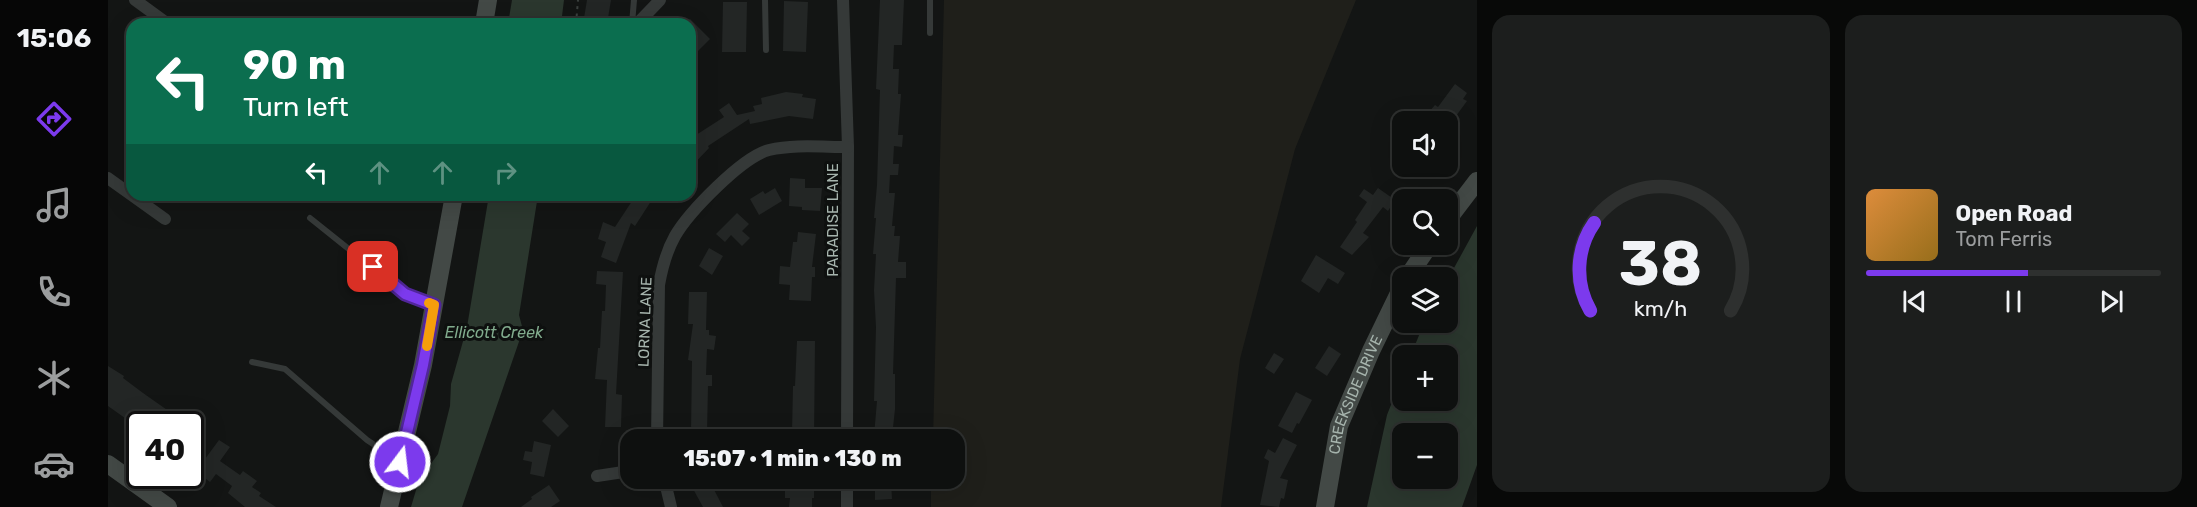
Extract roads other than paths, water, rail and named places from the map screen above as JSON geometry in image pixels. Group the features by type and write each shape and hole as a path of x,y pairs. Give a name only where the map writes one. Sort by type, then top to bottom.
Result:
{"street":[{"path":"135,0 160,18"},
{"path":"485,18 488,0"},
{"path":"641,18 660,0"},
{"name":"PARADISE LANE","path":"843,0 848,147 847,429"},
{"name":"LORNA LANE","path":"657,429 659,285 663,265 675,235 687,219 751,158 767,151 786,147 848,147"},
{"path":"108,178 126,191"},
{"path":"1458,206 1477,181"},
{"path":"140,201 165,219"},
{"path":"389,507 423,365 453,201"},
{"name":"CREEKSIDE DRIVE","path":"1325,507 1339,426 1392,308"},
{"path":"108,464 168,507"},
{"path":"597,476 620,473"},
{"path":"666,489 671,507"},
{"path":"847,489 847,507"}],"lane":[{"path":"634,0 635,18"},
{"path":"765,0 766,50"},
{"path":"930,0 930,33"},
{"path":"310,218 405,294 434,305"},
{"path":"252,362 285,369 368,440 400,462"}],"water":[{"path":"512,0 564,0 562,18 509,18"},
{"name":"Ellicott Creek","path":"488,201 537,201 519,315 523,330 462,507 411,507 419,480 438,454 450,406 451,384 467,327"},
{"path":"1477,226 1477,465 1462,507 1367,507 1387,415 1392,402 1392,411 1458,411 1458,345 1415,345 1420,333 1458,333 1458,267 1455,267"}]}
